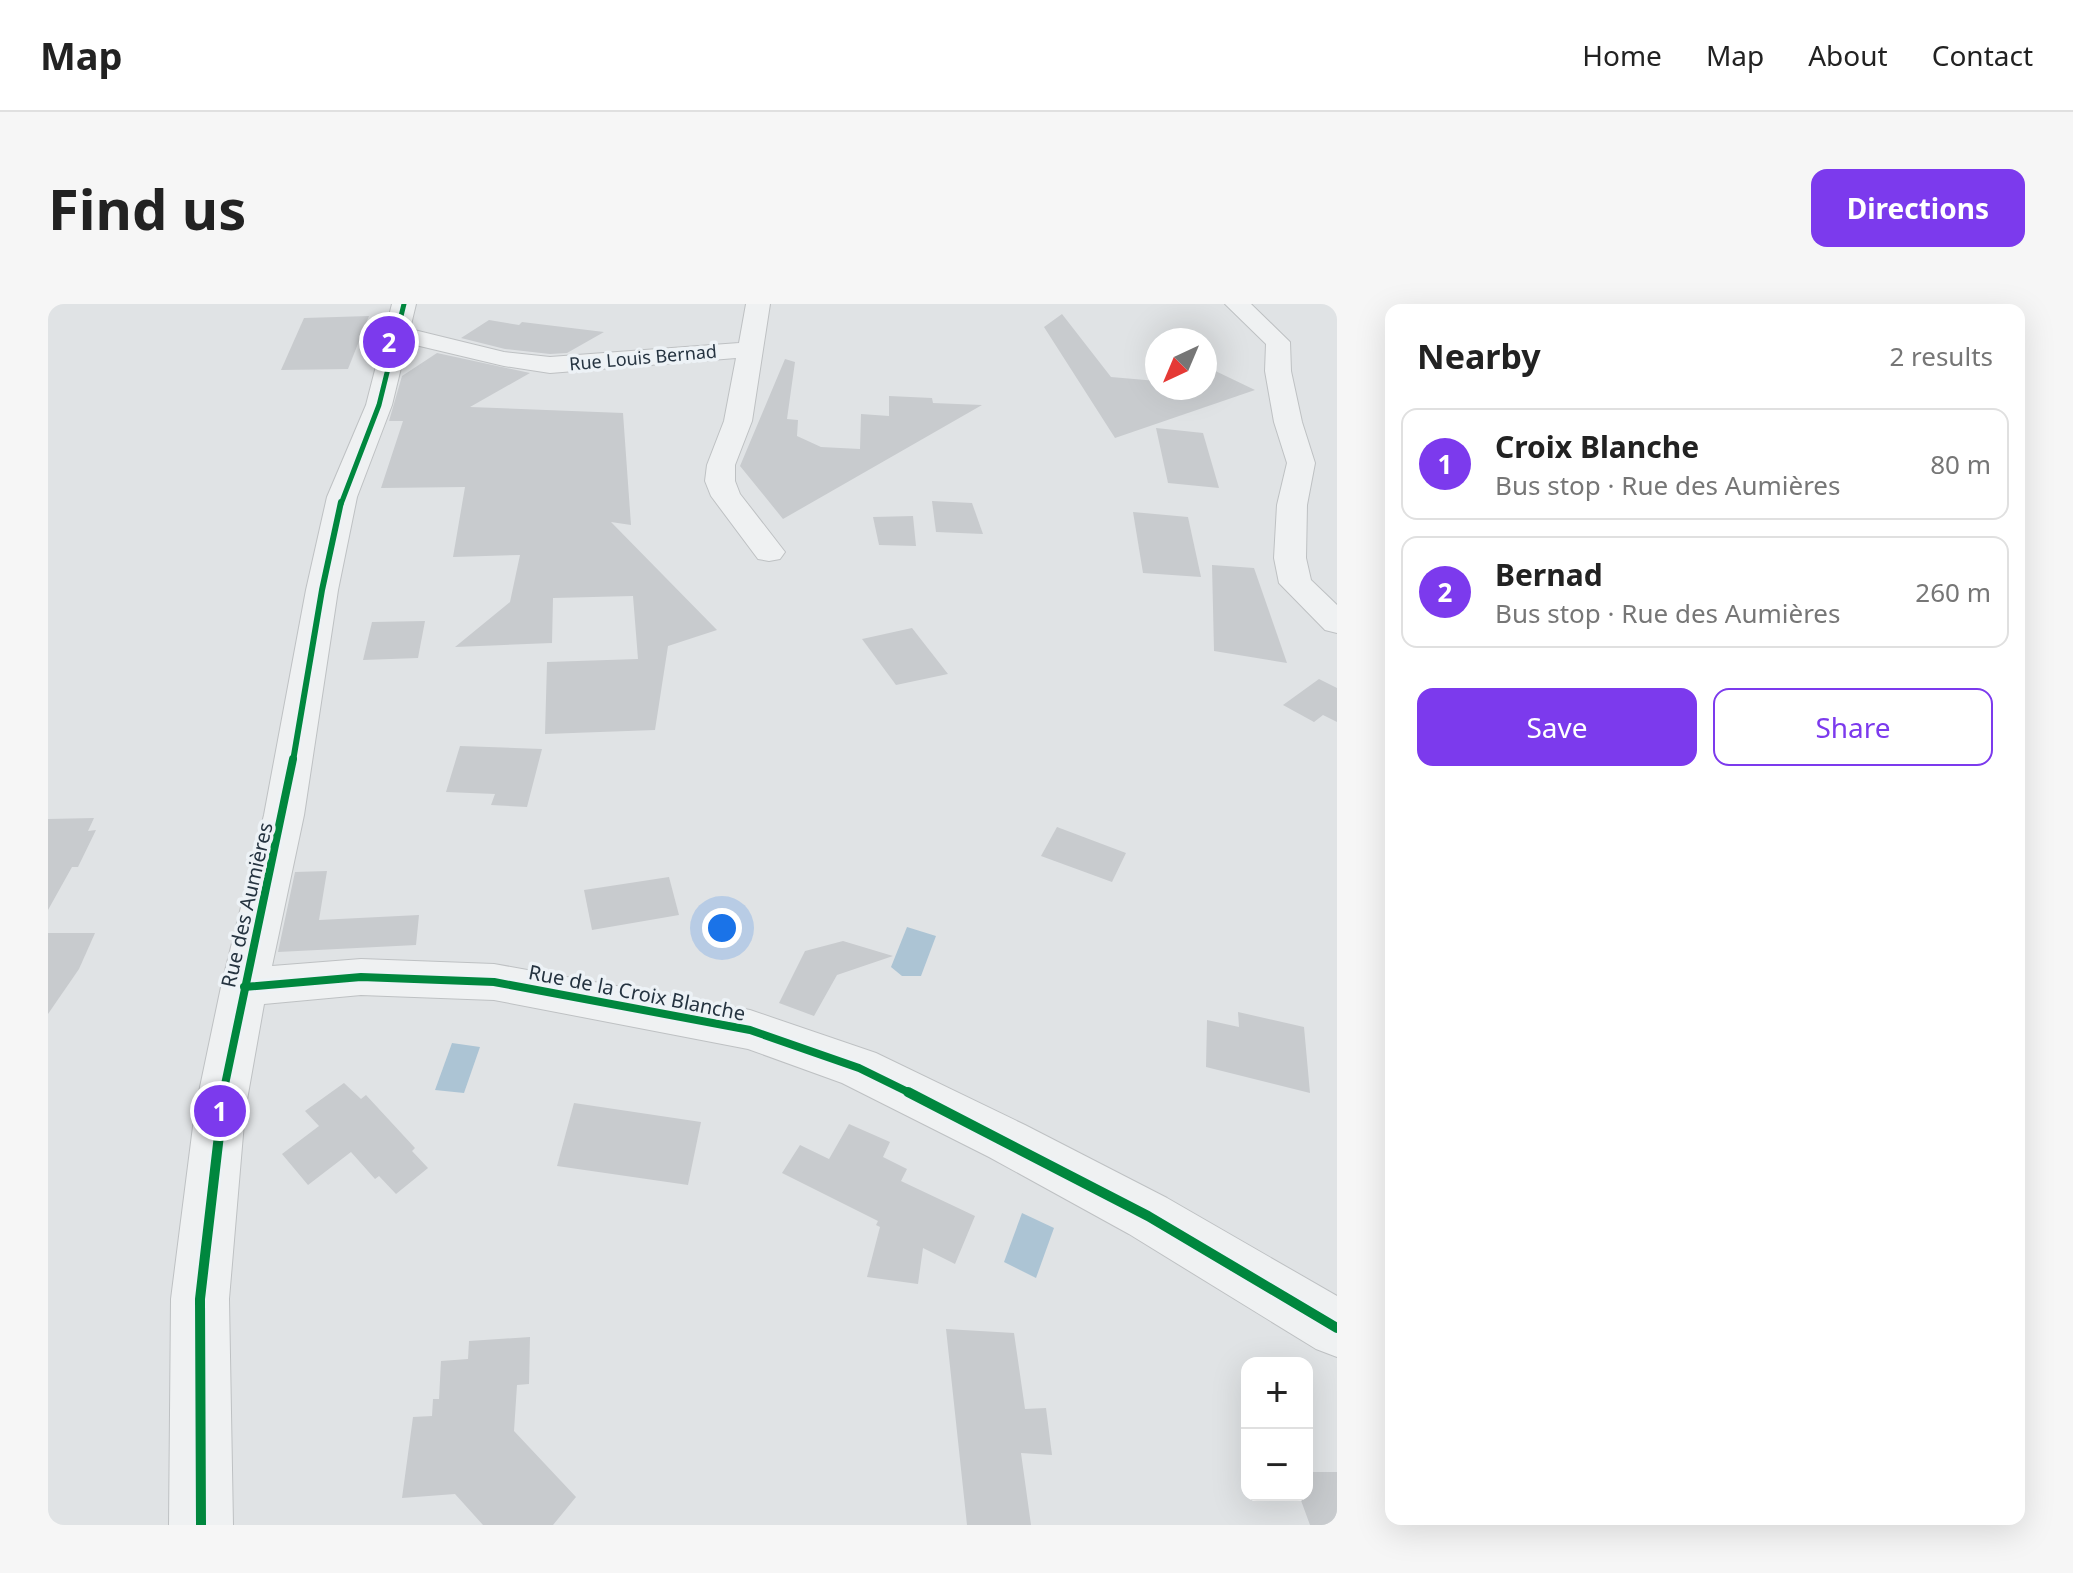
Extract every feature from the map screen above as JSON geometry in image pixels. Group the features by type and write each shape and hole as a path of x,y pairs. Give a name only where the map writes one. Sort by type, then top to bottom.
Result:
{"street":[{"path":"758,304 738,421 721,465 720,481 726,496 769,552"},
{"path":"1237,304 1278,342 1278,371 1288,422 1301,463 1292,519 1290,558 1295,583 1337,623"},
{"name":"Rue Louis Bernad","path":"400,318 504,359 550,365 749,350"},
{"name":"Rue des Aumières","path":"201,1525 200,1299 220,1111 244,987 284,815 322,590 342,497 379,405 400,318"},
{"name":"Rue de la Croix Blanche","path":"244,987 361,977 494,982 750,1030 859,1068 1007,1141 1148,1216 1337,1328"}],"water":[{"path":"907,927 936,936 921,976 902,976 891,967"},
{"path":"452,1043 480,1047 464,1093 435,1090"},
{"path":"1022,1213 1054,1228 1036,1278 1004,1262"}],"building":[{"path":"1062,314 1111,377 1145,380 1145,400 1217,400 1217,372 1255,390 1115,438 1044,327"},
{"path":"369,316 348,369 281,370 304,318"},
{"path":"489,320 604,332 567,353 550,354 505,349 461,338"},
{"path":"437,353 530,373 470,407 623,413 631,525 611,522 717,630 668,646 655,730 545,734 547,662 638,659 633,596 553,598 552,643 455,647 510,602 520,555 453,557 465,487 381,488 403,421 389,421 402,376"},
{"path":"785,359 795,362 787,419 798,420 797,436 821,447 860,449 861,414 889,416 889,396 932,398 933,403 982,405 783,519 740,466"},
{"path":"1156,428 1203,433 1219,488 1168,483"},
{"path":"932,501 972,503 983,534 936,532"},
{"path":"1133,512 1188,517 1201,577 1143,573"},
{"path":"913,516 916,546 879,545 873,517"},
{"path":"1212,565 1254,568 1287,663 1214,651"},
{"path":"425,621 418,658 363,660 372,622"},
{"path":"912,628 948,674 896,685 862,639"},
{"path":"1319,679 1337,688 1337,722 1323,715 1314,722 1283,705"},
{"path":"460,746 542,749 527,807 491,805 495,794 446,792"},
{"path":"94,818 88,831 96,830 78,867 72,867 48,910 48,819"},
{"path":"1057,827 1126,853 1112,882 1041,856"},
{"path":"327,871 319,920 419,915 416,945 278,952 295,872"},
{"path":"669,877 679,915 592,930 584,890"},
{"path":"48,933 95,933 79,969 48,1014"},
{"path":"843,941 893,956 837,975 814,1016 779,1003 805,951"},
{"path":"1238,1012 1304,1027 1310,1093 1206,1067 1207,1020 1239,1027"},
{"path":"344,1083 361,1099 366,1095 415,1148 412,1151 428,1168 396,1194 379,1176 375,1179 351,1152 308,1185 282,1154 319,1126 305,1111"},
{"path":"574,1103 701,1122 688,1185 557,1166"},
{"path":"849,1124 890,1142 883,1157 907,1169 901,1181 975,1216 955,1264 923,1248 918,1284 867,1277 880,1227 876,1225 878,1221 782,1173 800,1145 829,1159"},
{"path":"946,1329 1014,1333 1025,1409 1046,1408 1052,1455 1021,1453 1031,1525 967,1525"},
{"path":"530,1337 529,1384 517,1385 514,1431 576,1497 553,1525 483,1525 455,1494 402,1498 413,1417 432,1416 433,1399 439,1399 441,1361 468,1359 469,1341"},
{"path":"1313,1472 1337,1472 1337,1525 1310,1525 1301,1501 1313,1501"}],"cycle path":[{"path":"201,1525 200,1299 220,1111 244,987 284,815 322,590 342,497 379,405 404,304"},
{"path":"244,987 361,977 494,982 750,1030 859,1068 1007,1141 1148,1216 1337,1328"}],"place":[{"name":"Bernad","path":"389,342"},
{"name":"Croix Blanche","path":"220,1111"}]}
